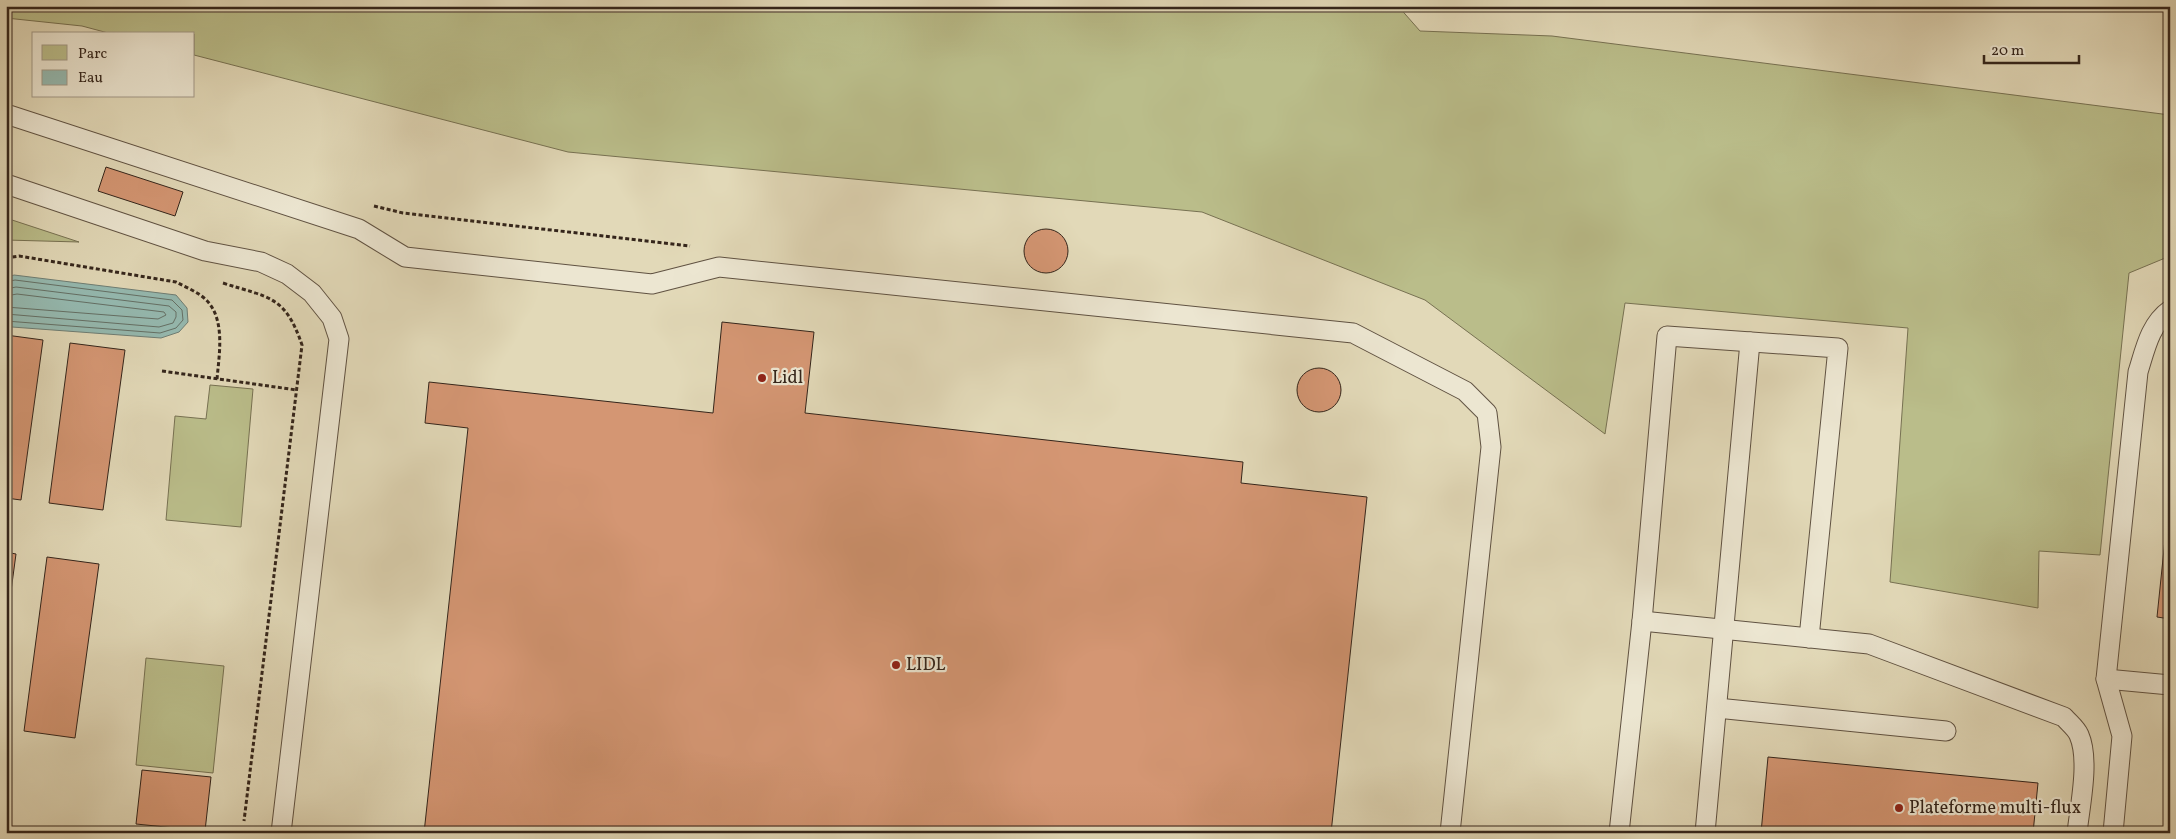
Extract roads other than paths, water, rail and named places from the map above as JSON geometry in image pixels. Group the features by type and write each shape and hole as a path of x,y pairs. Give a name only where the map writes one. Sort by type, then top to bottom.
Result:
{"lane":[{"path":"6,114 359,229 405,257 652,284 719,268 1353,333 1465,391 1487,413 1491,447 1450,833"},
{"path":"6,184 205,251 261,262 286,274 312,293 332,318 338,339 281,833"},
{"path":"2114,833 2122,736 2106,679 2138,372 2148,339 2163,315 2170,310"},
{"path":"1620,833 1642,621 1667,336 1838,348 1809,638"},
{"path":"1705,833 1750,342"},
{"path":"1642,621 1869,644 2064,717 2078,733 2083,746 2083,769 2077,833"},
{"path":"2106,679 2170,685"},
{"path":"1716,708 1946,732"}],"water":[{"path":"14,275 176,295 187,308 188,322 179,332 161,338 12,327 6,325 6,278"}],"place":[{"name":"Lidl","path":"762,378"},
{"name":"LIDL","path":"896,665"},
{"name":"Plateforme multi-flux","path":"1899,808"}]}
